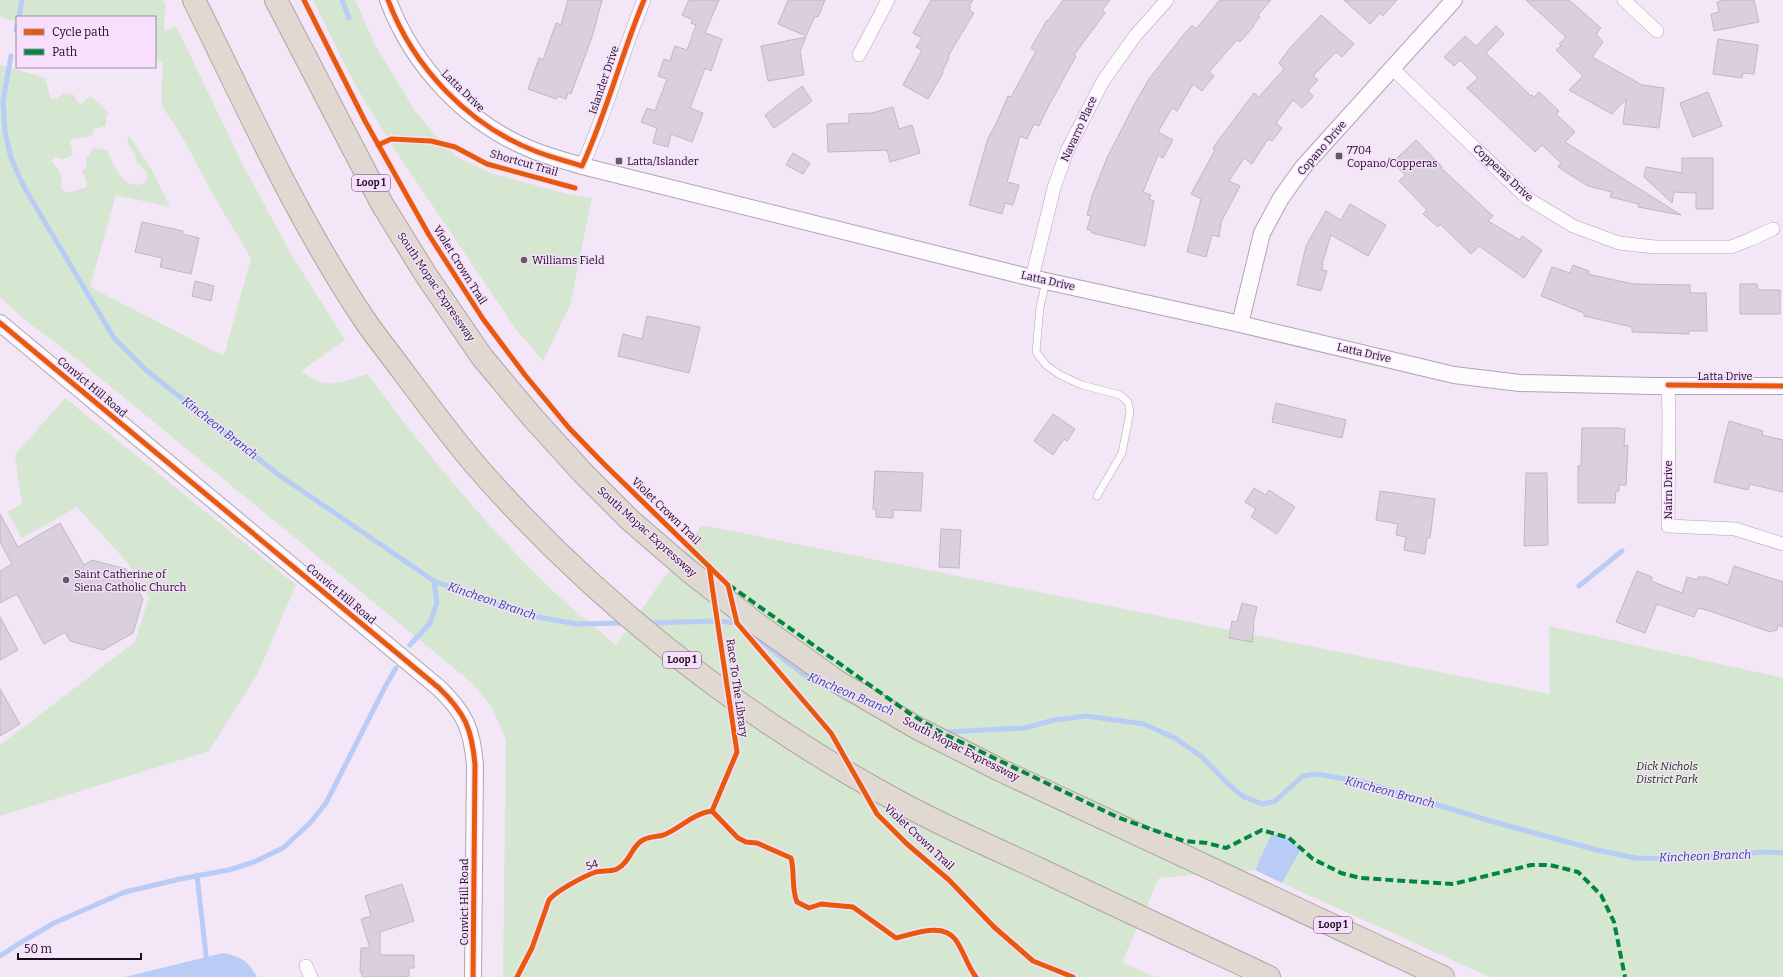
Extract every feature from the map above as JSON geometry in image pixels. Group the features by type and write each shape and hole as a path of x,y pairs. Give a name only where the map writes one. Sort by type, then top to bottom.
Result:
{"highway":[{"name":"South Mopac Expressway","path":"276,0 382,204 426,275 482,357 578,468 632,521 701,581 757,624 838,682 919,729 1000,770 1443,977"},
{"name":"Loop 1","path":"195,2 312,233 365,320 421,396 478,467 580,573 647,632 713,684 797,742 883,793 968,836 1269,977"}],"street":[{"name":"Latta Drive","path":"388,0 394,17 415,55 442,88 465,110 480,122 534,151 582,166 1039,280 1240,324 1454,375 1520,383 1783,386"},
{"name":"Islander Drive","path":"582,166 595,137 644,0"},
{"path":"859,55 888,0"},
{"name":"Navarro Place","path":"1039,280 1054,188 1073,139 1103,81 1135,36 1166,0"},
{"name":"Copano Drive","path":"1240,324 1262,233 1281,198 1303,167 1454,0"},
{"path":"1624,0 1657,31"},
{"name":"Copperas Drive","path":"1393,68 1527,198 1573,226 1620,243 1655,247 1731,246 1773,229"},
{"name":"Convict Hill Road","path":"0,324 439,688 453,702 465,719 473,744 475,765 473,977"},
{"name":"Nairn Drive","path":"1668,385 1668,526 1735,530 1783,544"}],"lane":[{"path":"1039,280 1040,307 1036,336 1036,352 1046,365 1060,376 1082,385 1120,395 1128,402 1130,412 1122,453 1097,496"}],"green space":[{"name":"Dick Nichols District Park","path":"0,0 163,0 165,4 164,32 176,26 242,163 291,254 345,340 301,371 318,381 326,383 341,382 368,374 433,459 479,514 553,591 616,645 702,525 1550,694 1549,626 1783,678 1783,977 1490,977 1282,883 1301,849 1272,834 1255,870 1159,878 1122,962 1155,977 503,977 506,740 492,707 472,683 82,363 25,320 0,297 0,65 45,78 51,99 57,99 63,93 74,95 77,102 82,104 90,96 109,113 106,115 106,126 93,129 92,136 70,140 73,155 63,159 55,157 51,161 60,173 62,180 61,189 68,193 87,187 86,180 82,172 87,166 86,159 94,148 107,150 118,172 126,181 137,185 146,182 147,173 137,162 135,153 127,142 129,136 152,170 170,207 116,195 90,287 224,356 251,258 212,193 187,145 161,104 163,62 156,59 156,16 16,16 16,22 0,17"},
{"path":"313,0 355,0 375,45 415,111 436,136 457,157 493,174 572,195 592,198 570,305 543,361 515,328 393,147 354,83"},
{"path":"65,398 296,585 258,673 209,751 0,816 0,745 135,642 149,597 126,561 77,507 22,538 7,512 22,504 15,455"}],"water":[{"path":"1272,833 1289,838 1301,849 1282,883 1255,870"},
{"path":"223,953 243,960 257,977 125,977"}],"building":[{"path":"568,0 602,0 592,37 571,94 568,93 566,99 558,96 556,99 528,89 539,58 543,60 556,23 561,25"},
{"path":"689,0 719,0 705,33 722,39 711,71 705,68 690,108 703,113 692,142 671,134 668,147 653,143 657,128 641,122 647,108 655,111 667,79 658,76 664,59 670,61 675,46 687,50 696,25 691,23 693,20 682,15"},
{"path":"788,0 825,0 818,17 815,16 806,36 778,24"},
{"path":"931,0 973,0 969,6 971,7 969,10 974,13 948,56 949,58 942,72 943,73 928,99 903,85 922,50 916,47 922,38 913,33"},
{"path":"1063,0 1110,0 1102,10 1105,13 1074,55 1076,56 1039,126 1034,124 1027,139 1020,136 1007,182 1019,185 1013,205 1005,203 1002,214 969,205 988,138 996,124 1008,96 1011,97 1036,51 1031,48 1047,20 1048,21"},
{"path":"1220,0 1271,0 1258,15 1260,17 1253,25 1254,26 1240,42 1237,40 1209,72 1214,76 1202,91 1193,84 1177,111 1172,108 1158,132 1173,140 1163,158 1158,155 1143,192 1151,195 1149,199 1154,201 1145,246 1092,233 1092,231 1087,229 1091,216 1087,215 1092,196 1107,158 1133,107 1149,79 1181,38 1192,25 1196,29"},
{"path":"1344,0 1397,0 1383,16 1380,13 1370,24"},
{"path":"1526,0 1569,0 1601,28 1596,34 1603,42 1592,57 1642,85 1664,88 1659,128 1623,124 1626,99 1612,114 1569,90 1583,76 1556,50 1561,46 1559,44 1566,37"},
{"path":"1720,0 1754,0 1759,22 1714,31 1711,14 1719,12 1717,2 1720,2"},
{"path":"1321,15 1354,44 1342,57 1336,52 1313,76 1318,80 1308,91 1313,96 1311,99 1302,108 1293,100 1276,123 1282,128 1272,141 1268,139 1252,164 1244,158 1229,181 1240,186 1221,222 1219,237 1212,235 1206,257 1187,252 1201,199 1191,194 1215,150 1213,149 1215,145 1254,93 1259,97 1284,69 1279,63 1290,48"},
{"path":"1496,26 1504,34 1486,53 1531,96 1532,95 1534,97 1539,92 1559,111 1556,114 1575,132 1565,142 1681,215 1638,207 1639,204 1610,197 1612,192 1588,186 1558,167 1561,163 1542,145 1535,152 1467,88 1478,78 1460,60 1454,66 1444,57 1465,36 1476,46"},
{"path":"806,37 800,51 804,75 768,81 761,46"},
{"path":"1718,39 1758,45 1754,74 1743,73 1742,78 1713,74"},
{"path":"802,86 812,101 774,128 765,115"},
{"path":"1708,92 1722,126 1693,137 1680,103"},
{"path":"893,107 899,129 912,125 920,153 890,162 887,150 828,152 827,124 849,123 849,114 872,113"},
{"path":"1416,140 1442,167 1441,168 1493,216 1488,221 1520,240 1522,236 1542,250 1524,278 1479,246 1471,254 1440,224 1438,227 1423,214 1427,210 1399,181 1405,175 1397,167 1402,162 1397,158"},
{"path":"793,153 810,163 803,174 786,165"},
{"path":"1682,158 1713,158 1713,209 1696,209 1696,193 1674,192 1672,203 1644,177 1646,167 1682,173"},
{"path":"1350,204 1386,225 1368,256 1331,235 1322,264 1322,270 1327,271 1321,291 1297,285 1306,246 1326,211 1341,220"},
{"path":"142,222 183,231 182,234 199,238 191,274 160,267 162,258 135,252"},
{"path":"1573,265 1589,271 1588,274 1635,284 1690,285 1690,293 1706,293 1707,331 1689,331 1689,334 1632,332 1632,327 1584,316 1584,313 1541,296 1552,267 1570,273"},
{"path":"195,281 214,286 211,301 192,296"},
{"path":"1740,284 1757,284 1758,290 1780,290 1780,314 1740,314"},
{"path":"647,316 700,327 689,373 618,356 623,334 642,339"},
{"path":"1276,403 1346,420 1342,438 1272,422"},
{"path":"1053,414 1075,429 1067,441 1064,439 1053,455 1034,441"},
{"path":"1729,421 1763,431 1762,435 1783,440 1783,492 1750,484 1748,490 1714,482"},
{"path":"1582,428 1625,429 1624,446 1628,445 1626,485 1619,485 1619,491 1616,491 1615,503 1578,503 1578,466 1581,466"},
{"path":"875,471 923,473 921,511 893,510 893,518 876,517 876,509 873,509"},
{"path":"1526,473 1547,473 1548,545 1524,546"},
{"path":"1254,488 1266,495 1269,490 1295,507 1277,534 1251,517 1256,509 1245,502"},
{"path":"1380,491 1435,499 1430,538 1427,538 1425,554 1404,550 1406,537 1396,535 1398,524 1376,520"},
{"name":"Saint Catherine of Siena Catholic Church","path":"0,514 18,547 60,523 84,565 92,560 126,569 143,599 133,633 103,650 70,641 65,632 44,644 17,594 0,603 0,571 12,564 0,542"},
{"path":"941,529 961,530 959,568 939,567"},
{"path":"1734,566 1783,582 1783,627 1778,625 1777,630 1770,632 1707,610 1698,608 1694,617 1657,604 1645,633 1616,622 1637,571 1652,577 1651,581 1682,593 1687,577 1697,580 1698,577 1706,577 1728,585"},
{"path":"1242,603 1257,607 1253,624 1252,642 1229,638 1232,621 1237,622"},
{"path":"0,617 18,650 0,660"},
{"path":"0,689 20,724 0,736"},
{"path":"402,884 414,921 380,932 380,955 414,955 414,968 409,968 409,976 406,977 362,977 362,972 360,972 361,948 370,948 361,919 371,916 365,896"}],"waterway":[{"name":"Kincheon Branch","path":"19,16 22,0"},
{"path":"342,0 349,18"},
{"name":"Kincheon Branch","path":"11,56 3,101 5,132 11,158 24,187 114,338 146,370 279,475 434,581 526,615 577,624 626,623"},
{"path":"1579,586 1622,551"},
{"path":"410,645 430,623 437,603 434,581"},
{"name":"Kincheon Branch","path":"648,623 717,621 737,623 811,680 829,687"},
{"path":"0,956 54,923 125,892 180,879 229,870 254,862 283,848 310,823 326,803 396,668"},
{"name":"Kincheon Branch","path":"944,732 1025,728 1054,720 1086,716 1144,724 1175,738 1201,756 1229,785 1244,797 1263,804 1275,801 1303,776 1316,774 1363,782 1487,820 1597,850 1636,858 1685,859 1763,852 1783,853"},
{"path":"197,875 207,964"}],"marked path":[{"path":"729,585 909,713 942,733 1117,817 1184,841 1207,843 1226,848 1262,830 1289,838 1313,859 1341,873 1360,878 1453,884 1531,865 1550,865 1578,872 1601,895 1614,922 1625,977"}],"cycle path":[{"name":"Violet Crown Trail","path":"304,0 365,121 429,235 483,319 525,375 569,428 728,585 737,623 831,733 877,814 907,844 949,880 994,927 1033,961 1073,977"},
{"name":"Shortcut Trail","path":"388,0 399,25 412,48 446,91 466,109 487,126 510,140 535,151 582,166 599,125 644,0"},
{"name":"Shortcut Trail","path":"378,145 391,139 431,141 455,147 487,164 575,188"},
{"path":"0,323 439,688 461,714 466,722 472,741 475,765 473,977"},
{"path":"1668,385 1783,386"},
{"name":"Race To The Library","path":"709,566 737,752 712,811 738,838 746,842 757,843 791,858 794,891 797,902 809,908 821,904 853,907 896,938 919,932 935,930 943,931 955,939 976,977"},
{"name":"54","path":"517,977 532,948 549,900 553,896 571,884 598,871 617,869 624,863 637,845 643,840 666,834 694,817 712,811"}],"place":[{"name":"7704 Copano/Copperas","path":"1339,156"},
{"name":"Latta/Islander","path":"619,161"},
{"name":"Williams Field","path":"524,260"},
{"name":"Saint Catherine of Siena Catholic Church","path":"66,580"}]}
